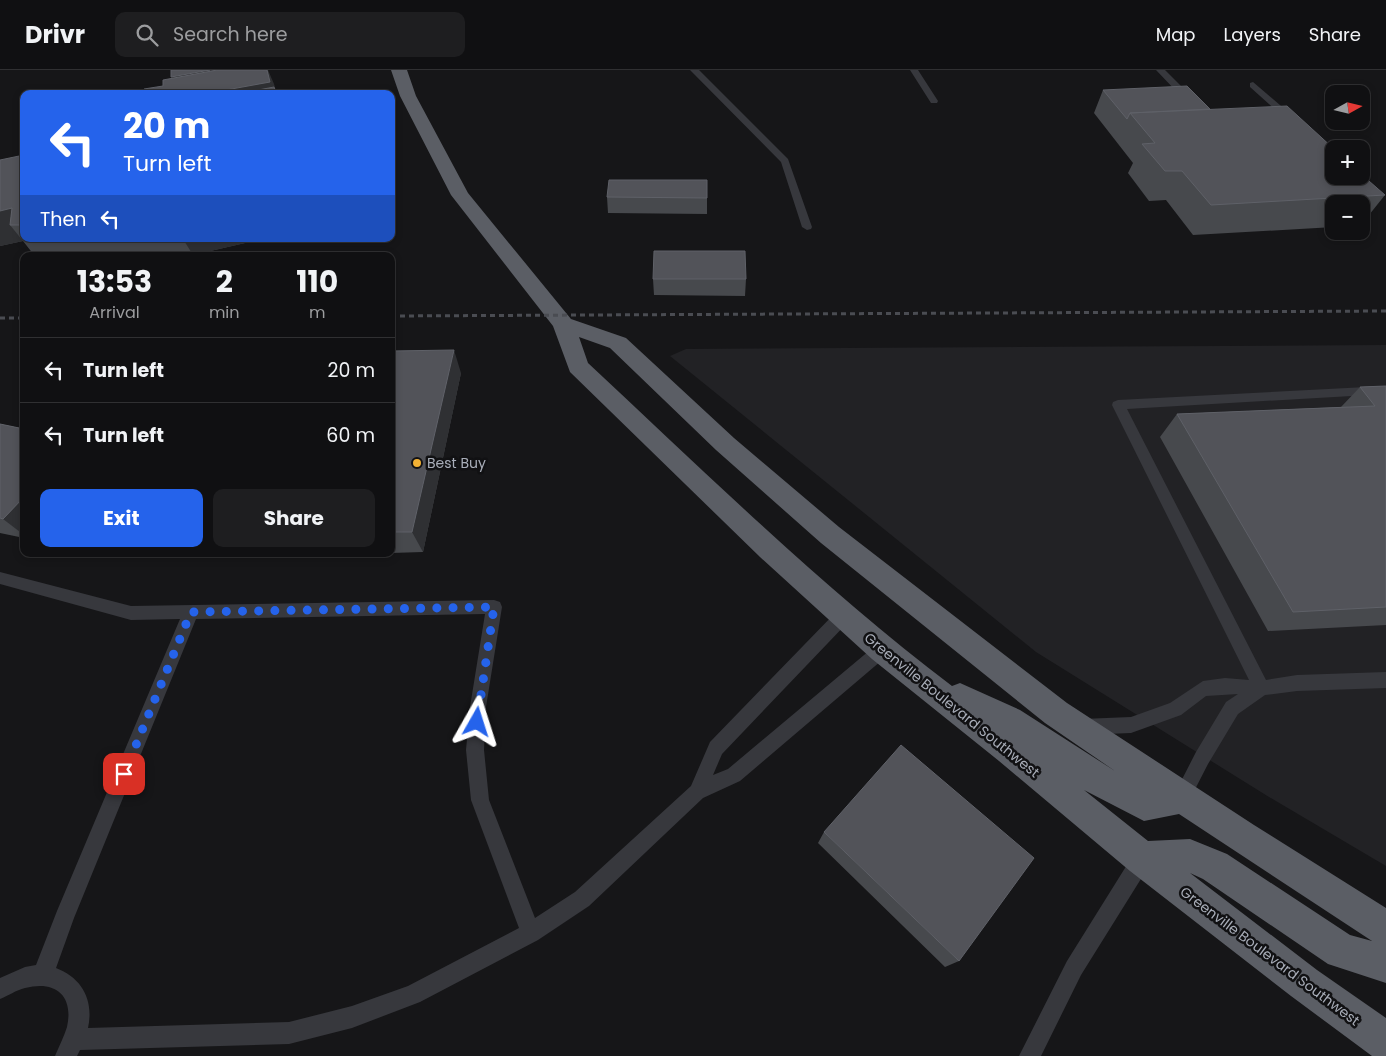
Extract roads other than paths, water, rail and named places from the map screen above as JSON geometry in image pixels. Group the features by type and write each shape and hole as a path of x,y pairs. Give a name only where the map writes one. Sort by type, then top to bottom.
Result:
{"highway":[{"name":"Greenville Boulevard Southwest","path":"399,70 408,96 460,195 563,324 578,367 843,616 882,650 1010,750 1142,859 1304,984 1386,1042"},
{"path":"563,324 618,343 726,444 830,535 1056,713 1386,929"},
{"path":"916,676 1009,720 1095,778 1144,804 1182,797"},
{"path":"1142,859 1190,856 1215,866 1341,951 1386,964"}],"lane":[{"path":"694,70 785,160 807,227"},
{"path":"914,70 934,101"},
{"path":"1160,70 1180,90"},
{"path":"1253,85 1297,124"},
{"path":"1262,688 1118,404 1386,390"},
{"path":"0,578 131,613 494,607 478,707 475,750 480,800 531,933"},
{"path":"44,975 64,918 191,612"},
{"path":"697,792 716,748 843,616"},
{"path":"0,989 9,982 32,975 51,975 66,982 76,996 79,1016 70,1047 289,1033 352,1017 413,995 460,972 531,933 582,899 697,792 734,774 882,650"},
{"path":"1079,728 1131,725 1175,710 1203,689 1225,686 1262,688 1297,683 1386,680"},
{"path":"1182,797 1202,758 1232,708 1262,688"},
{"path":"1030,1056 1074,968 1142,859"}],"railway":[{"path":"395,316 1386,311"},
{"path":"0,318 20,318"}],"place":[{"name":"Best Buy","path":"417,463"}]}
